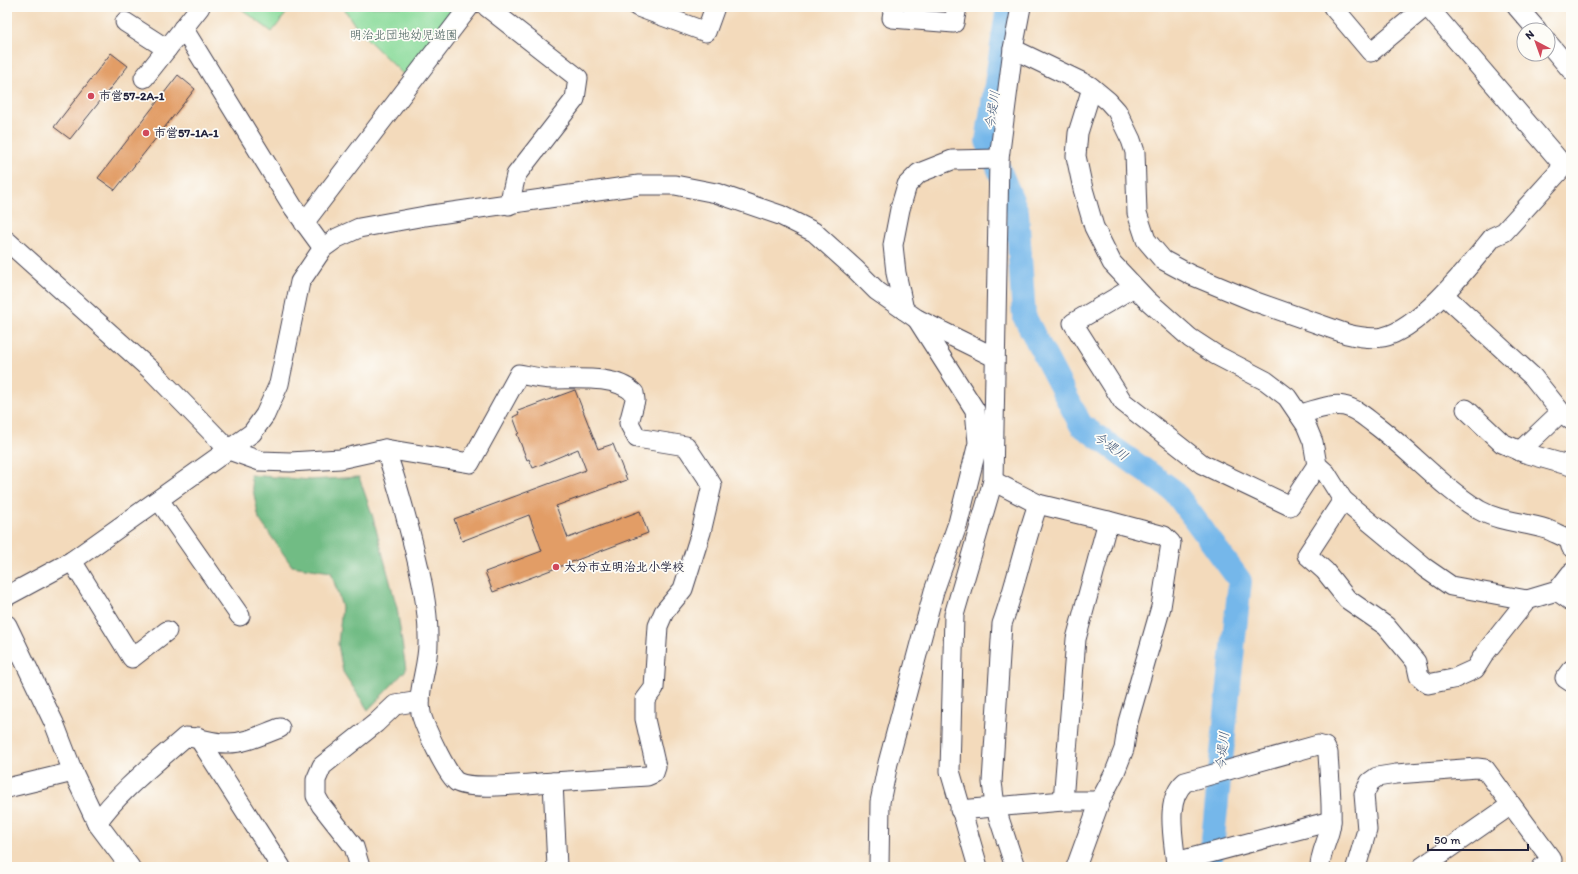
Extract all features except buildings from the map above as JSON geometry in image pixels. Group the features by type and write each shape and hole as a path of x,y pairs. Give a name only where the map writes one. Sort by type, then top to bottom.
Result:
{"street":[{"path":"144,78 200,7"},
{"path":"304,223 469,7"},
{"path":"487,7 578,78 575,99 516,176 509,205"},
{"path":"638,7 706,32 715,7"},
{"path":"894,7 892,18 954,23 957,7"},
{"path":"978,867 960,810 950,771 954,615 993,481 998,160 1013,49 1021,7"},
{"path":"1013,49 1092,88 1108,101 1117,111 1135,152 1137,213 1146,240 1163,260 1191,275 1256,302 1362,338 1384,337 1405,327 1444,294 1493,238 1504,232 1564,166 1426,7 1371,52 1333,7"},
{"path":"1517,7 1530,22"},
{"path":"124,22 167,49"},
{"path":"183,28 304,223 323,248"},
{"path":"1556,52 1571,70"},
{"path":"1092,88 1078,133 1076,156 1083,189 1094,227 1112,263 1146,300 1190,338 1216,355 1266,381 1287,397 1300,414 1313,442 1317,465 1326,474 1343,500 1425,568 1451,586 1527,600 1564,596 1571,573"},
{"path":"879,867 880,802 888,763 934,591 958,523 978,443 975,410 911,315 896,273 894,246 900,209 908,185 919,173 952,160 998,160"},
{"path":"7,596 72,561 230,450 252,432 266,416 279,384 300,282 323,248 337,238 359,228 424,216 509,205 639,185 675,185 716,193 780,215 814,232 877,291 911,315 994,357"},
{"path":"7,241 153,372 230,450 260,461 290,462 340,459 385,449 470,463 519,374 552,379 581,377 626,385 634,393 635,400 629,423 637,438 686,446 712,485 701,532 683,589 664,612 658,626 654,688 645,700 645,718 656,767 654,774 633,778 473,786 458,783 452,779 421,714 420,701 428,644 424,586 396,479 385,449"},
{"path":"1134,287 1073,323 1123,402 1202,464 1290,506 1317,465"},
{"path":"1444,294 1533,377 1566,416 1520,451"},
{"path":"1300,414 1329,406 1345,406 1358,412 1381,429 1455,494 1480,510 1499,519 1551,531 1569,539 1571,547"},
{"path":"1466,409 1502,443 1520,451 1571,466"},
{"path":"993,481 1038,504 1164,536 1171,543 1161,607 1128,722 1124,749 1115,772 1100,801 1076,867"},
{"path":"159,500 240,616"},
{"path":"1343,500 1307,555 1325,571 1347,599 1386,626 1416,662 1419,676 1428,684 1453,679 1475,669 1485,653 1527,600"},
{"path":"1015,867 995,806 992,782 1002,624 1038,504"},
{"path":"1063,801 1076,639 1108,521"},
{"path":"72,561 132,658 167,632"},
{"path":"7,625 54,723 73,772 97,823 130,867"},
{"path":"1571,670 1565,678 1571,682"},
{"path":"360,867 354,847 321,805 316,796 316,780 322,766 376,724 395,706 420,701"},
{"path":"97,823 103,813 147,770 185,737 198,737 207,741 226,744 247,740 280,728"},
{"path":"198,737 281,867"},
{"path":"1320,867 1320,858 1329,834 1331,821 1328,753 1322,745 1309,746 1185,782 1176,792 1173,800 1172,814 1176,864 1331,821"},
{"path":"1356,867 1366,830 1364,794 1370,782 1377,777 1396,774 1482,768 1486,769 1552,860 1542,867"},
{"path":"7,788 73,772"},
{"path":"553,782 557,867"},
{"path":"960,810 1063,801 1100,801"},
{"path":"1431,865 1511,805"}],"green space":[{"path":"239,7 291,7 272,32"},
{"name":"明治北団地幼児遊園","path":"343,7 461,7 407,78 358,30"},
{"path":"250,475 310,480 359,477 372,514 397,608 406,670 368,710 343,672 338,644 342,607 331,572 292,566 259,519"}],"waterway":[{"name":"今堤川","path":"1008,7 987,141 1017,212 1024,316 1081,425 1174,491 1240,581 1210,867"}],"place":[{"name":"市営57-2A-1","path":"91,96"},
{"name":"市営57-1A-1","path":"146,133"},
{"name":"大分市立明治北小学校","path":"556,567"}]}
